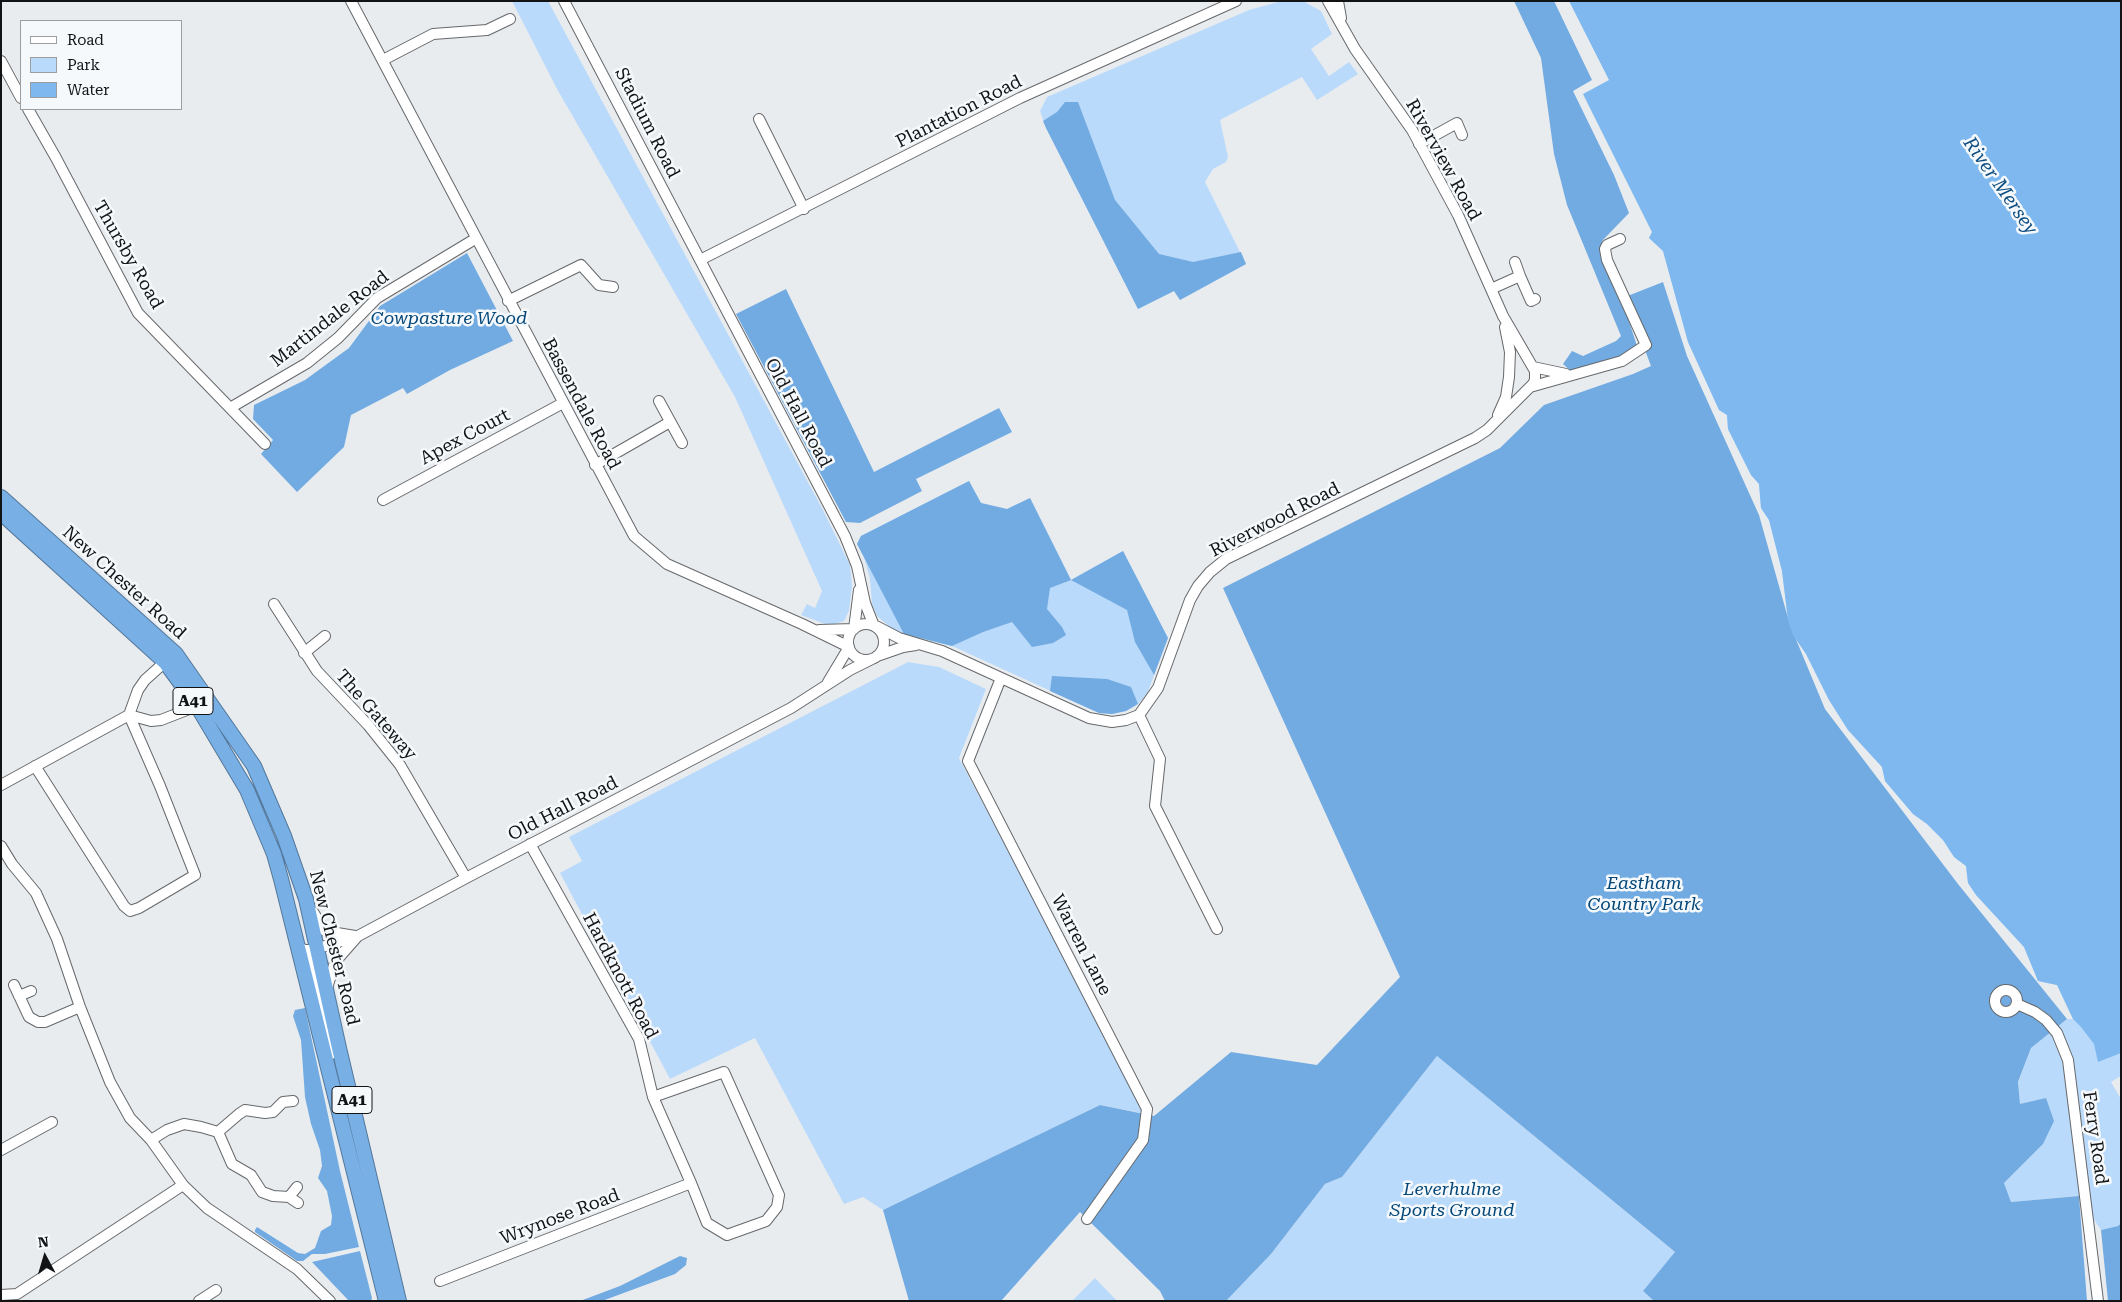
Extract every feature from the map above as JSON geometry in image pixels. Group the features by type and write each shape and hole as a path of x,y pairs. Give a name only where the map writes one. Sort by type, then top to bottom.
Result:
{"highway":[{"name":"New Chester Road","path":"1,497 176,654 254,766 284,836 306,899 339,1048 385,1237 395,1300"},
{"name":"New Chester Road","path":"1,513 166,662 237,772 259,817 281,879 353,1171 395,1300"}],"street":[{"name":"Bassendale Road","path":"351,1 594,465 634,536 666,564 813,629 849,647"},
{"name":"Stadium Road","path":"564,1 700,260"},
{"name":"Plantation Road","path":"700,260 1020,98 1236,1"},
{"name":"Riverview Road","path":"1328,1 1355,49 1419,144 1458,215 1503,316 1532,367"},
{"name":"Riverview Road","path":"1338,1 1343,26"},
{"path":"383,60 433,34 487,30 510,19"},
{"path":"1,61 20,96"},
{"name":"Thursby Road","path":"29,110 138,313 265,444"},
{"path":"759,119 804,208"},
{"path":"1419,144 1457,123 1462,135"},
{"name":"Martindale Road","path":"230,408 307,363 338,338 377,298 475,239"},
{"path":"1575,375 1532,367 1525,363 1517,363 1509,375 1516,388 1525,389 1529,387 1575,375 1622,361 1646,345 1607,260 1606,245 1620,240"},
{"name":"Old Hall Road","path":"700,260 845,536 857,566 867,610 875,626"},
{"path":"1515,262 1531,301 1535,299"},
{"path":"508,301 581,264 599,285 613,287"},
{"path":"1491,289 1520,276"},
{"name":"Riverview Road","path":"1503,316 1510,352 1509,375"},
{"path":"1529,387 1535,380 1535,371 1532,367"},
{"name":"Riverwood Road","path":"1492,425 1506,397 1509,375"},
{"name":"Riverwood Road","path":"1139,714 1158,688 1190,600 1198,586 1210,572 1226,559 1476,438 1492,425 1529,387"},
{"path":"659,401 682,444"},
{"name":"Apex Court","path":"383,500 563,403"},
{"path":"594,465 670,422"},
{"name":"Old Hall Road","path":"854,629 860,584"},
{"name":"The Gateway","path":"274,604 304,653 329,686 368,725 400,765 466,878"},
{"path":"922,645 903,647 868,660 856,657 849,647 849,637 854,629 864,624 875,626 899,638 942,651 1089,718 1112,722 1126,720 1139,714 1160,759 1155,806 1217,928"},
{"path":"874,658 880,654 884,642 880,630 875,626"},
{"name":"Bassendale Road","path":"813,629 830,631 854,629"},
{"path":"304,653 325,636"},
{"name":"Old Hall Road","path":"820,690 836,671 849,647"},
{"name":"Old Hall Road","path":"318,950 358,936 530,844 721,746 791,708 850,670 874,658"},
{"path":"1,785 128,715 145,680 166,662"},
{"name":"Warren Lane","path":"1001,678 968,761 1147,1109 1143,1140 1087,1219"},
{"path":"128,715 161,720 196,706"},
{"path":"35,766 124,906 130,911 139,908 195,875 160,786 128,715"},
{"name":"Hardknott Road","path":"530,844 639,1039 653,1097 691,1183 706,1223 728,1235 766,1221 777,1208 778,1195 724,1072 653,1097"},
{"path":"1,846 12,864 36,893 57,939 80,1007 116,1095 130,1118 152,1140 184,1185 207,1208 297,1268 330,1301"},
{"path":"306,899 325,931 358,936"},
{"path":"326,988 335,962 358,936"},
{"path":"298,946 307,951 318,950"},
{"path":"318,950 312,956 312,967 353,1171"},
{"path":"14,985 29,1017 38,1022 45,1022 80,1007"},
{"path":"19,996 31,991"},
{"name":"Ferry Road","path":"2016,1004 2035,1012 2046,1020 2057,1032 2068,1060 2098,1301"},
{"path":"218,1132 245,1110 265,1113 273,1112 288,1102 277,1093"},
{"path":"1,1150 52,1122"},
{"path":"152,1140 167,1130 184,1124 218,1132"},
{"path":"218,1132 232,1164 251,1175 262,1192 273,1196 289,1196 298,1203"},
{"name":"Wrynose Road","path":"440,1281 691,1183"},
{"path":"1,1295 17,1294 184,1185"},
{"path":"289,1196 298,1187"},
{"path":"199,1301 216,1290"}],"green space":[{"path":"512,1 548,1 823,510 850,565 852,586 849,611 844,621 835,624 825,624 801,615 807,604 815,608 822,591 735,397 557,89"},
{"path":"1303,1 1321,11 1332,34 1311,49 1329,76 1349,62 1358,74 1317,100 1302,77 1220,120 1228,157 1226,162 1213,169 1205,182 1246,264 1180,300 1174,291 1138,309 1046,128 1040,111 1047,97 1249,10 1278,2"},
{"path":"1514,1 1554,1 1592,80 1573,91 1614,175 1629,213 1602,241 1607,268 1626,312 1638,349 1604,364 1572,372 1563,364 1572,351 1583,356 1616,341 1621,336 1567,205 1554,154 1541,58"},
{"path":"1583,94 2116,1054 2121,1053 2121,1076 2111,1082 2121,1099 2121,1223 2118,1226 2101,1230 2078,1196 2011,1202 2004,1183 2043,1144 2020,1104 2018,1083 2031,1048 2067,1019 2073,1019 2057,985 2038,981 2024,947 1976,895 1968,883 1966,866 1954,857 1943,840 1927,824 1913,814 1885,781 1882,767 1848,730 1829,700 1806,654 1793,635 1788,620 1782,571 1769,520 1761,508 1759,484 1751,475 1728,429 1727,415 1719,410 1688,342 1663,251 1649,238 1652,232"},
{"path":"1065,102 1078,102 1115,200 1159,254 1193,262 1241,252 1246,264 1180,300 1174,291 1138,309 1043,121 1057,112"},
{"name":"Cowpasture Wood","path":"467,253 513,341 450,370 407,394 403,388 351,415 344,447 297,492 261,454 273,440 253,419 254,405 305,380 349,348 380,306"},
{"name":"Eastham Country Park","path":"1663,282 1687,356 1759,515 1790,625 1825,709 1958,884 2067,1019 2031,1048 2018,1082 2020,1104 2046,1098 2054,1121 2043,1144 2004,1183 2011,1202 2079,1196 2087,1301 1654,1301 1643,1291 1675,1252 1437,1056 1342,1177 1325,1184 1271,1254 1226,1301 1165,1301 1160,1291 1080,1212 1001,1301 909,1301 883,1210 1100,1105 1154,1116 1231,1052 1317,1065 1400,977 1223,588 1500,448 1544,405 1651,366 1625,297"},
{"path":"786,289 874,472 999,408 1012,432 916,479 922,491 860,523 846,522 736,314"},
{"path":"969,481 981,503 1007,509 1030,498 1071,580 1123,551 1168,638 1147,694 1138,704 1126,711 1112,714 1099,713 952,646 904,634 891,628 877,616 872,604 870,579 864,557 857,544 861,536"},
{"path":"969,481 981,503 1007,509 1030,498 1071,580 1050,588 1047,609 1066,635 1053,643 1032,647 1012,622 952,646 904,634 857,544 861,536"},
{"path":"1123,551 1168,638 1154,675 1135,642 1127,610 1071,580"},
{"path":"908,662 939,667 986,689 959,758 1146,1114 1100,1105 883,1210 863,1197 844,1204 755,1038 670,1079 560,873 582,861 569,837"},
{"path":"1052,676 1107,679 1131,687 1138,704 1126,711 1112,714 1099,713 1050,691"},
{"path":"305,1008 340,1171 359,1247 325,1254 312,1254 303,1261 297,1261 255,1232 255,1230 257,1227 298,1253 305,1254 315,1248 321,1231 331,1225 332,1216 327,1191 318,1178 322,1166 320,1150 311,1124 305,1097 301,1040 293,1016 295,1010"},
{"name":"Leverhulme Sports Ground","path":"1437,1056 1676,1253 1643,1291 1654,1301 1226,1301 1271,1254 1325,1184 1342,1177"},
{"path":"2121,1223 2121,1301 2108,1301 2101,1230 2118,1226"},
{"path":"360,1251 372,1298 371,1301 349,1301 312,1262"},
{"path":"680,1256 687,1258 686,1265 675,1274 602,1301 580,1301 620,1286"},
{"path":"1095,1278 1117,1301 1072,1301"}],"water":[{"name":"River Mersey","path":"1569,1 2121,1 2121,1053 2098,1062 2094,1044 2073,1019 2057,985 2038,981 2024,947 1976,895 1968,883 1966,866 1954,857 1943,840 1927,824 1913,814 1885,781 1882,767 1848,730 1829,700 1806,654 1793,635 1788,620 1782,571 1769,520 1761,508 1759,484 1751,475 1728,429 1727,415 1719,410 1688,342 1663,251 1649,238 1652,232 1583,94 1609,80"}]}
